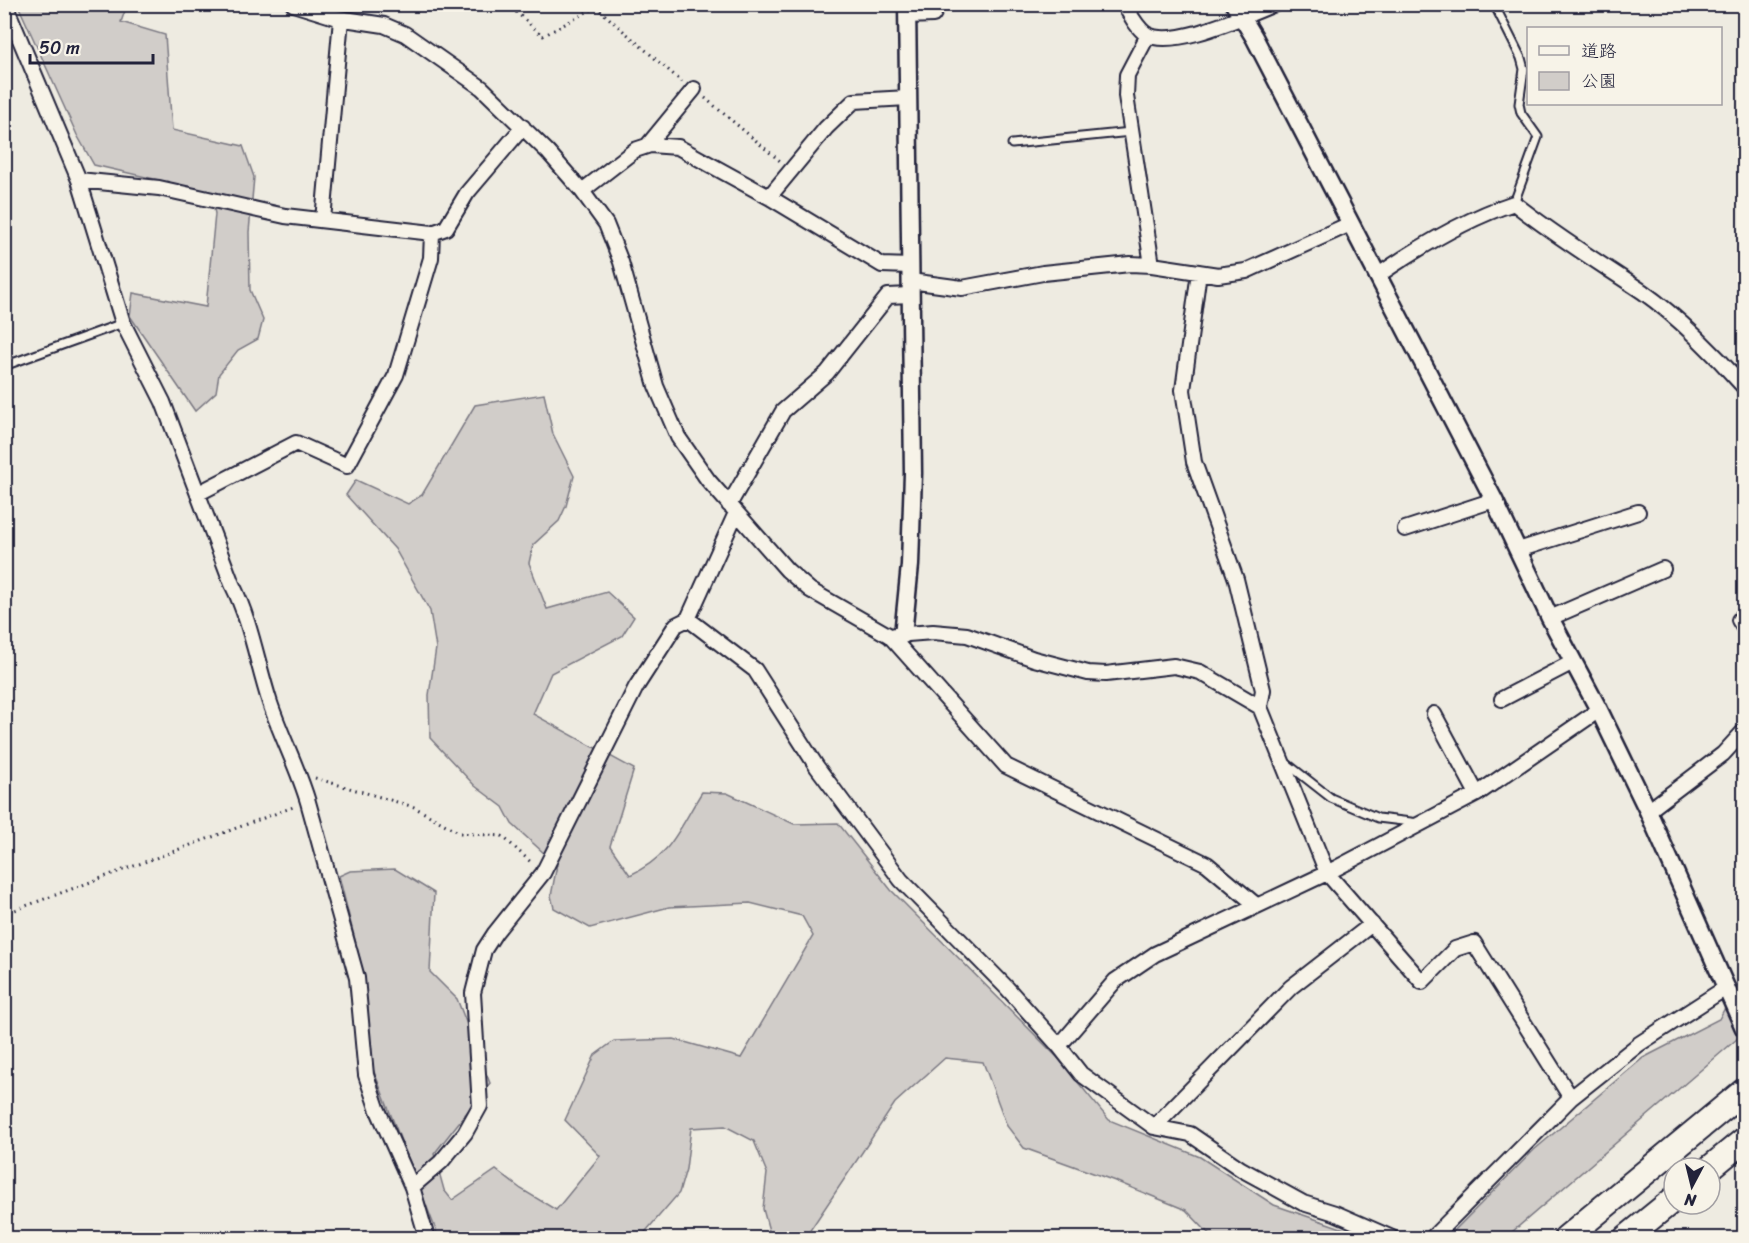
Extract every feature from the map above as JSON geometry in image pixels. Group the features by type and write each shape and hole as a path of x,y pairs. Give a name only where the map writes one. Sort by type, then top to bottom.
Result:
{"highway":[{"path":"1566,1239 1744,1091"},
{"path":"1722,1158 1744,1140"},
{"path":"1626,1239 1662,1209"}],"street":[{"path":"4,4 79,180 123,323 163,402 232,584 244,609 277,723 300,773 357,978 366,1075 377,1108 412,1187 427,1239"},
{"path":"897,635 912,520 907,10 933,15 939,4"},
{"path":"1124,4 1136,24 1148,35 1181,38 1238,11 1275,4"},
{"path":"297,5 341,18 384,25 405,34 482,88 523,127 582,191 606,224 621,262 656,386 678,437 732,509 787,570 810,590 897,635 1006,766 1207,864 1256,905"},
{"path":"1238,11 1494,500 1550,618 1599,710 1648,811 1744,1028"},
{"path":"323,220 341,18"},
{"path":"1148,35 1127,75 1126,96 1152,265"},
{"path":"648,145 694,89"},
{"path":"769,197 826,128 854,101 908,99"},
{"path":"79,180 159,188 232,206 432,233 446,228 467,193 523,127"},
{"path":"582,191 635,150 648,145 678,147 769,197 910,280 962,288 1042,273 1130,264 1218,275 1246,271 1350,224"},
{"path":"1377,276 1410,253 1486,214 1514,203 1608,272 1644,293 1726,367 1744,387"},
{"path":"199,493 296,443 348,466 396,375 431,258 432,233"},
{"path":"1199,272 1183,390 1194,462 1236,579 1263,690 1260,707 1328,873 1422,982 1455,949 1474,943 1571,1098"},
{"path":"412,1187 441,1162 465,1133 480,1106 473,993 484,950 543,873 636,687 676,625 688,619 732,509 783,411 827,373 888,296 910,280"},
{"path":"1405,529 1494,500"},
{"path":"1518,550 1638,512"},
{"path":"1550,618 1663,569"},
{"path":"1744,615 1739,620 1744,628"},
{"path":"688,619 755,670 816,767 901,879 1059,1046 1081,1074 1154,1127 1191,1134 1241,1169 1303,1203 1335,1213 1392,1239"},
{"path":"897,635 933,632 967,635 1034,659 1088,673 1106,674 1174,666 1200,672 1260,707"},
{"path":"1502,699 1573,662"},
{"path":"1059,1046 1115,981 1155,954 1328,873 1476,794 1599,710"},
{"path":"1434,714 1476,794"},
{"path":"1648,811 1723,754 1744,731"},
{"path":"1154,1127 1291,987 1372,924"},
{"path":"1432,1239 1571,1098 1639,1044 1727,987"}],"lane":[{"path":"1494,4 1521,58 1524,69 1519,104 1521,113 1538,137 1514,203"},
{"path":"1012,144 1131,132"},
{"path":"4,366 123,323"},
{"path":"1280,758 1331,798 1378,818 1421,823"}],"path":[{"path":"507,4 543,36 596,7 790,170"},
{"path":"300,773 414,807 460,833 502,836 543,873"},
{"path":"4,914 308,802"}],"green space":[{"path":"18,5 127,5 121,22 165,35 172,130 243,146 254,177 249,232 250,290 263,320 258,339 238,350 219,374 216,392 195,411 130,316 133,293 206,307 215,214 211,192 94,165 77,135"},
{"path":"544,394 553,434 574,476 566,506 559,521 533,545 529,563 547,609 607,592 634,617 622,636 551,673 533,714 634,769 610,846 630,875 656,859 665,850 702,792 727,793 794,824 838,823 891,890 1057,1057 1109,1120 1200,1157 1274,1205 1356,1233 1362,1238 1213,1238 1186,1210 1024,1148 1007,1126 983,1062 945,1058 895,1103 805,1238 771,1238 763,1209 767,1173 754,1141 725,1126 691,1128 686,1169 679,1193 640,1238 439,1238 373,1069 361,964 339,876 350,871 395,869 434,893 430,972 457,999 490,1083 434,1154 444,1190 452,1200 496,1170 521,1189 556,1210 600,1156 565,1120 595,1055 614,1041 674,1039 741,1058 813,936 802,916 750,903 669,907 590,928 554,908 551,896 557,865 512,824 503,807 475,786 430,738 429,695 436,648 430,611 395,549 346,495 356,480 408,504 422,495 475,405"},
{"path":"1744,972 1744,1033 1505,1238 1447,1238 1534,1150 1643,1058 1719,1019"}]}
